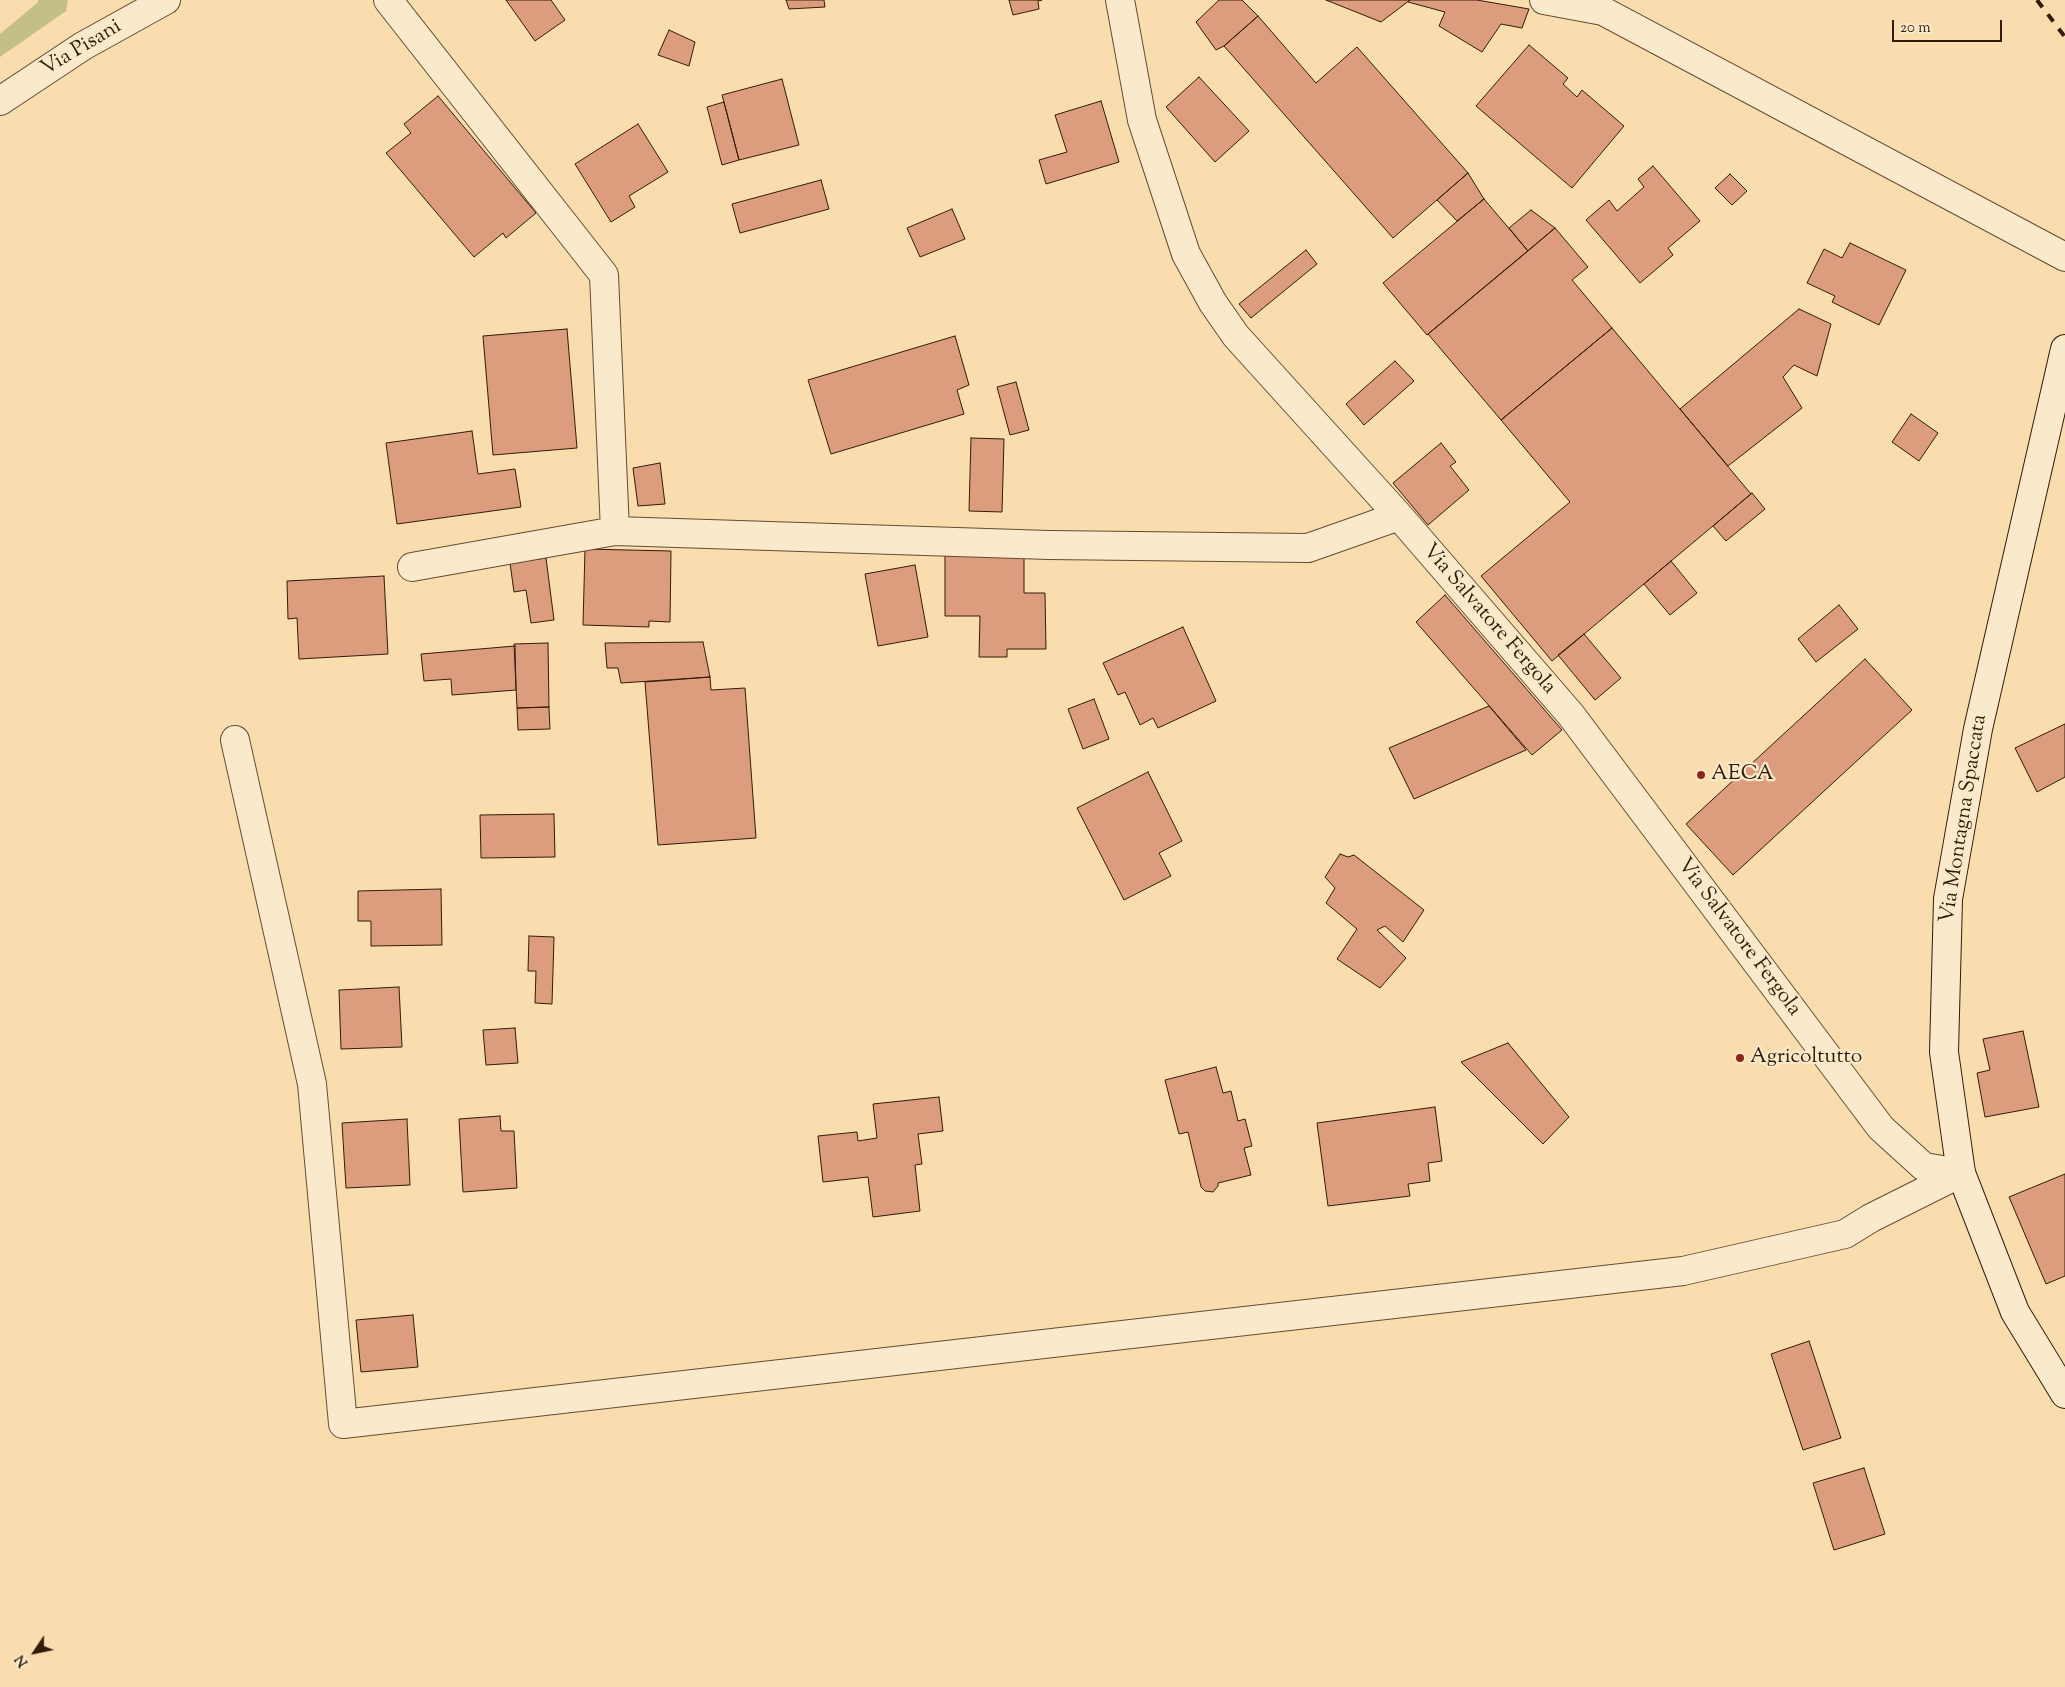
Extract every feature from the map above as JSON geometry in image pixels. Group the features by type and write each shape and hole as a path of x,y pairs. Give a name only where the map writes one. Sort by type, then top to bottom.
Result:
{"street":[{"name":"Via Pisani","path":"0,101 83,46 166,0"},
{"path":"388,0 604,275 615,532"},
{"name":"Via Salvatore Fergola","path":"1120,0 1142,120 1186,254 1213,303 1236,336 1399,516 1571,715 1881,1128 1924,1167 1961,1173"},
{"path":"1544,0 1602,5 2065,257"},
{"name":"Via Montagna Spaccata","path":"2065,349 1978,729 1948,899 1944,1052 1961,1173 2015,1312 2065,1394"},
{"path":"412,567 615,532 1049,545 1308,548 1399,516"},
{"path":"235,740 312,1084 343,1424 1683,1271 1845,1234 1871,1218 1961,1173"}],"shaded area":[{"path":"38,0 68,0 66,11 0,57 0,34"}],"building":[{"path":"506,0 551,0 565,20 535,41"},
{"path":"786,0 824,0 825,7 789,9"},
{"path":"1009,0 1042,0 1038,1 1039,9 1013,15"},
{"path":"1219,0 1242,0 1258,16 1224,46 1216,50 1196,22"},
{"path":"1326,0 1410,0 1381,22"},
{"path":"1410,0 1477,0 1529,9 1522,28 1501,24 1482,52 1439,26 1445,12 1408,2"},
{"path":"1258,16 1316,83 1357,47 1468,173 1393,238 1224,46"},
{"path":"669,30 695,42 689,66 658,55"},
{"path":"1529,45 1568,78 1563,84 1577,97 1582,90 1624,126 1572,188 1476,106"},
{"path":"1199,77 1249,131 1215,162 1166,107"},
{"path":"782,79 799,145 739,160 722,95"},
{"path":"438,96 536,213 506,238 503,233 474,257 386,153 411,133 404,124"},
{"path":"1101,101 1119,162 1046,184 1039,160 1067,152 1055,115"},
{"path":"724,102 739,160 722,165 707,107"},
{"path":"638,124 668,172 629,196 635,207 611,222 575,164"},
{"path":"1653,166 1700,221 1668,248 1673,255 1640,283 1586,220 1609,200 1617,211 1644,187 1638,179"},
{"path":"1468,173 1484,199 1457,221 1437,200"},
{"path":"1730,174 1747,191 1732,205 1715,188"},
{"path":"821,180 829,209 740,233 732,204"},
{"path":"1484,199 1528,251 1427,335 1383,283"},
{"path":"952,209 965,239 920,257 907,228"},
{"path":"1531,210 1555,228 1528,251 1509,228"},
{"path":"1555,228 1588,267 1572,280 1612,328 1501,420 1428,334"},
{"path":"1850,243 1906,270 1879,325 1832,302 1835,296 1807,283 1824,249 1842,258"},
{"path":"1306,250 1317,264 1251,318 1239,304"},
{"path":"1799,309 1831,324 1817,376 1794,365 1783,377 1802,408 1728,466 1680,409"},
{"path":"1612,328 1751,494 1552,661 1481,576 1570,502 1501,420"},
{"path":"567,329 577,448 493,455 483,336"},
{"path":"955,336 969,385 957,390 964,414 831,454 808,380"},
{"path":"1395,361 1414,381 1364,425 1346,404"},
{"path":"1016,382 1029,430 1010,435 997,387"},
{"path":"1911,414 1938,433 1919,461 1892,442"},
{"path":"472,431 478,474 515,469 521,507 397,524 386,443"},
{"path":"971,438 1004,439 1002,512 969,511"},
{"path":"1441,443 1456,462 1450,466 1469,490 1428,525 1393,483"},
{"path":"660,463 665,504 638,506 633,468"},
{"path":"1752,493 1765,509 1726,541 1713,526"},
{"path":"585,549 671,551 670,622 649,621 649,627 583,625"},
{"path":"945,552 1024,552 1024,593 1045,593 1046,649 1007,649 1007,657 979,657 980,616 945,616"},
{"path":"546,558 554,620 531,623 526,590 514,592 510,563"},
{"path":"1671,561 1697,593 1670,615 1644,584"},
{"path":"915,565 928,637 878,646 865,574"},
{"path":"384,576 388,654 299,659 297,618 288,619 287,581"},
{"path":"1445,595 1562,730 1532,755 1416,622"},
{"path":"1839,605 1858,629 1816,662 1798,639"},
{"path":"1183,627 1216,701 1158,728 1153,718 1140,725 1125,692 1118,695 1103,663"},
{"path":"1584,634 1621,678 1595,700 1558,655"},
{"path":"703,642 710,677 621,683 618,668 607,668 605,643"},
{"path":"548,643 549,707 517,708 514,644"},
{"path":"515,646 516,690 452,695 451,679 424,681 421,654"},
{"path":"1865,659 1912,710 1733,875 1686,824"},
{"path":"710,677 711,690 745,688 756,838 658,845 645,682"},
{"path":"1094,699 1109,739 1083,749 1068,709"},
{"path":"1489,706 1526,750 1414,799 1389,748"},
{"path":"549,707 550,729 518,730 517,708"},
{"path":"2065,724 2065,777 2037,792 2015,748"},
{"path":"1148,772 1182,841 1159,853 1171,876 1124,900 1077,808"},
{"path":"554,814 555,857 481,858 480,815"},
{"path":"1340,854 1348,857 1354,855 1424,910 1403,942 1385,926 1377,930 1406,958 1380,988 1337,959 1357,929 1326,903 1335,888 1325,877"},
{"path":"441,889 442,945 371,946 371,921 358,921 358,891"},
{"path":"529,936 554,937 552,1004 535,1003 536,971 528,971"},
{"path":"399,987 402,1047 341,1049 339,990"},
{"path":"515,1028 518,1063 486,1065 483,1030"},
{"path":"2023,1031 2039,1107 1985,1117 1977,1073 1990,1070 1983,1039"},
{"path":"1508,1043 1569,1117 1543,1144 1461,1062"},
{"path":"1216,1067 1223,1093 1231,1091 1238,1121 1245,1119 1252,1146 1244,1148 1251,1175 1218,1183 1213,1192 1205,1191 1201,1187 1188,1132 1179,1134 1165,1080"},
{"path":"939,1097 943,1131 918,1134 922,1164 915,1165 920,1211 873,1217 868,1177 823,1182 818,1136 857,1132 858,1141 877,1138 873,1104"},
{"path":"1435,1107 1442,1161 1428,1163 1430,1181 1408,1184 1410,1196 1328,1206 1317,1123"},
{"path":"500,1116 501,1131 514,1131 517,1188 463,1192 459,1119"},
{"path":"407,1119 410,1185 346,1188 342,1123"},
{"path":"2065,1174 2065,1276 2046,1284 2009,1197"},
{"path":"413,1315 418,1367 361,1372 356,1320"},
{"path":"1809,1341 1841,1438 1803,1450 1771,1354"},
{"path":"1864,1468 1885,1534 1834,1550 1813,1483"}],"railway":[{"path":"2037,0 2065,37"}],"place":[{"name":"AECA","path":"1701,775"},
{"name":"Agricoltutto","path":"1740,1058"}]}
